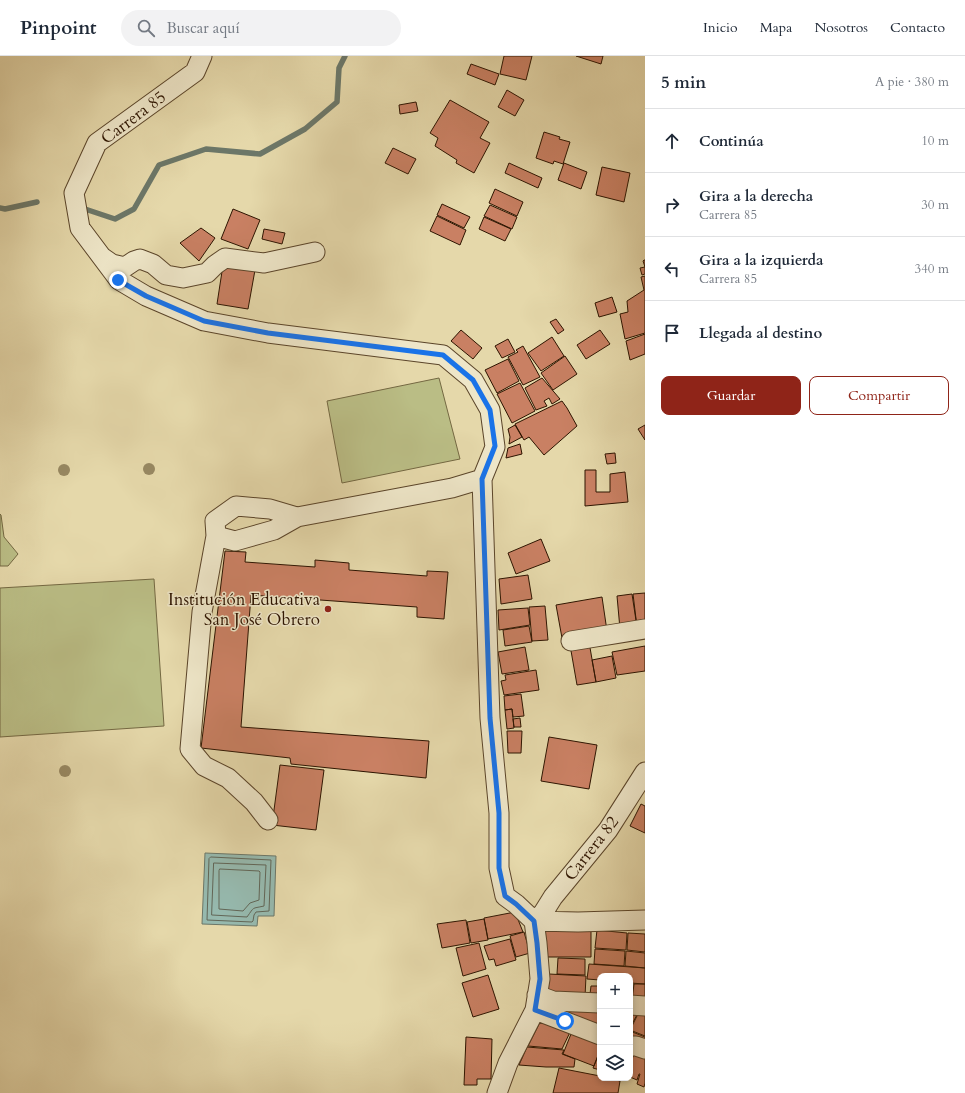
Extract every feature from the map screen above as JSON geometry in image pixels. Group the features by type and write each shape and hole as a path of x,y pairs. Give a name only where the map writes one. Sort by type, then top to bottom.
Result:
{"street":[{"name":"Carrera 85","path":"202,56 195,72 97,143 74,193 80,228 118,280 146,296 204,321 268,333 443,355 473,380 490,410 495,446 482,479 490,718 499,813 499,868 505,896 534,921"},
{"path":"101,256 112,264 125,267 140,259 153,264 166,275 183,278 206,273 225,258 264,263 316,252"},
{"path":"216,536 235,540 274,530 297,518 452,488 482,479"},
{"path":"268,820 254,802 228,778 204,766 190,749 202,612 216,536 215,520 236,506 270,509 297,518"},
{"path":"571,642 645,629"},
{"name":"Carrera 82","path":"534,921 543,913 553,897 608,830 645,772"},
{"path":"497,1093 508,1063 536,1002 540,979 534,921 578,922 645,920"},
{"path":"536,1002 553,1001 597,1003"},
{"path":"536,1002 597,1033"},
{"path":"633,1005 645,1006"},
{"path":"633,1046 645,1049"}],"green space":[{"path":"439,378 460,459 342,483 327,401"},
{"path":"0,514 4,537 18,554 8,566 0,566"},
{"path":"154,579 164,726 0,737 0,588"}],"water":[{"path":"205,853 276,856 274,916 258,916 257,926 202,924"}],"building":[{"path":"504,56 532,56 526,80 500,74"},
{"path":"576,56 603,56 601,64"},
{"path":"471,64 499,74 495,85 467,74"},
{"path":"507,90 524,100 515,116 498,107"},
{"path":"450,100 489,122 480,138 490,143 474,173 456,163 457,160 435,146 438,138 430,133"},
{"path":"416,102 418,111 400,114 399,105"},
{"path":"544,132 570,142 563,164 554,161 553,164 536,158"},
{"path":"393,148 416,159 408,174 385,163"},
{"path":"509,163 542,178 538,188 505,173"},
{"path":"564,163 587,172 581,189 558,180"},
{"path":"602,167 630,173 624,202 596,195"},
{"path":"495,189 523,202 517,216 489,203"},
{"path":"442,204 470,217 464,228 437,215"},
{"path":"490,205 517,217 512,229 484,216"},
{"path":"233,209 260,220 248,249 221,239"},
{"path":"437,216 466,230 460,245 430,231"},
{"path":"484,217 511,229 505,241 479,229"},
{"path":"201,228 215,238 199,261 180,243"},
{"path":"264,229 285,233 282,244 262,239"},
{"path":"223,265 255,270 248,309 217,304"},
{"path":"645,267 645,274 642,275 640,268"},
{"path":"645,276 645,333 625,339 620,314 628,312 627,301 644,290 641,277"},
{"path":"612,297 617,312 599,317 595,303"},
{"path":"556,319 564,330 558,334 550,322"},
{"path":"461,330 482,348 473,359 451,341"},
{"path":"600,330 610,344 586,359 577,345"},
{"path":"645,334 645,354 630,360 626,341"},
{"path":"552,337 564,356 541,371 528,353"},
{"path":"508,339 515,352 502,358 495,346"},
{"path":"523,346 540,377 523,385 508,357 518,352 516,350"},
{"path":"565,356 577,374 553,390 541,373"},
{"path":"508,359 519,381 497,393 485,370"},
{"path":"542,378 560,399 552,404 549,398 544,401 547,406 536,410 525,388"},
{"path":"520,383 535,411 512,423 497,394"},
{"path":"562,401 577,426 544,455 529,437 524,440 515,424"},
{"path":"515,425 522,437 509,444 510,437 508,429"},
{"path":"645,425 645,440 638,429"},
{"path":"520,444 522,454 506,458 508,448"},
{"path":"615,453 616,463 607,464 605,454"},
{"path":"585,470 596,470 596,492 610,492 610,474 625,472 628,502 585,506"},
{"path":"541,539 550,561 516,574 508,553"},
{"path":"225,551 246,552 245,562 315,567 315,560 349,563 349,570 427,576 427,571 448,572 444,619 417,617 417,607 251,595 241,727 429,741 426,778 291,764 290,758 201,748"},
{"path":"528,575 532,599 501,604 499,579"},
{"path":"645,593 645,626 637,627 633,594"},
{"path":"632,594 637,627 620,629 617,596"},
{"path":"602,597 607,631 562,638 556,605"},
{"path":"545,606 548,640 532,641 529,607"},
{"path":"528,608 530,625 499,630 498,610"},
{"path":"529,626 532,642 505,646 503,630"},
{"path":"589,642 596,682 577,685 570,645"},
{"path":"645,646 645,671 617,675 612,652"},
{"path":"525,647 529,670 502,674 498,652"},
{"path":"612,656 616,678 596,682 592,660"},
{"path":"536,670 539,690 504,695 501,681 506,680 505,675"},
{"path":"521,694 524,716 513,717 512,709 505,710 504,696"},
{"path":"512,709 514,728 507,729 505,710"},
{"path":"520,718 521,727 514,727 513,719"},
{"path":"507,731 522,731 521,753 508,753"},
{"path":"549,737 597,745 589,789 541,781"},
{"path":"280,765 324,770 316,830 272,825"},
{"path":"641,804 645,806 645,833 630,826"},
{"path":"515,912 523,932 488,939 484,918"},
{"path":"484,919 488,940 471,943 467,922"},
{"path":"466,920 470,943 442,948 437,924"},
{"path":"544,929 591,929 591,957 544,957"},
{"path":"597,930 627,933 626,950 595,948"},
{"path":"524,932 530,953 516,957 510,936"},
{"path":"628,933 645,934 645,952 627,950"},
{"path":"510,939 516,960 496,966 494,959 489,960 484,946"},
{"path":"479,943 486,969 463,976 456,948"},
{"path":"595,949 625,951 624,966 594,964"},
{"path":"626,951 645,953 645,968 625,966"},
{"path":"558,958 585,959 585,975 557,974"},
{"path":"589,964 645,968 645,984 633,983 633,973 597,973 597,980 587,979"},
{"path":"549,974 586,976 585,997 548,995"},
{"path":"488,975 499,1009 473,1017 462,983"},
{"path":"634,984 645,984 645,1001 633,1000"},
{"path":"591,986 597,986 597,994 590,994"},
{"path":"597,1006 597,1029 553,1012"},
{"path":"641,1008 645,1009 645,1036 633,1031 633,1024"},
{"path":"633,1009 640,1009 633,1022"},
{"path":"543,1016 572,1028 562,1049 528,1046"},
{"path":"573,1029 597,1039 597,1058 594,1066 563,1054"},
{"path":"633,1032 645,1037 645,1047 633,1042"},
{"path":"466,1037 492,1039 491,1079 477,1079 477,1085 464,1085"},
{"path":"527,1047 564,1050 562,1054 575,1059 574,1067 519,1065"},
{"path":"636,1048 645,1051 644,1087 637,1084 640,1074 637,1080 633,1078 633,1056"},
{"path":"597,1058 597,1069 593,1068"},
{"path":"559,1068 597,1075 597,1081 620,1081 618,1093 553,1093"}],"waterway":[{"path":"85,209 115,219 134,209 159,165 206,149 260,154 305,129 337,102 339,68 345,56"},
{"path":"0,208 5,209 37,202"}],"place":[{"name":"Institución Educativa San José Obrero","path":"328,609"}],"route":[{"path":"118,280 146,296 204,321 268,333 443,355 473,380 490,410 495,446 482,479 490,718 499,813 499,868 505,896 534,921 540,979 535,1010 565,1021"}]}
